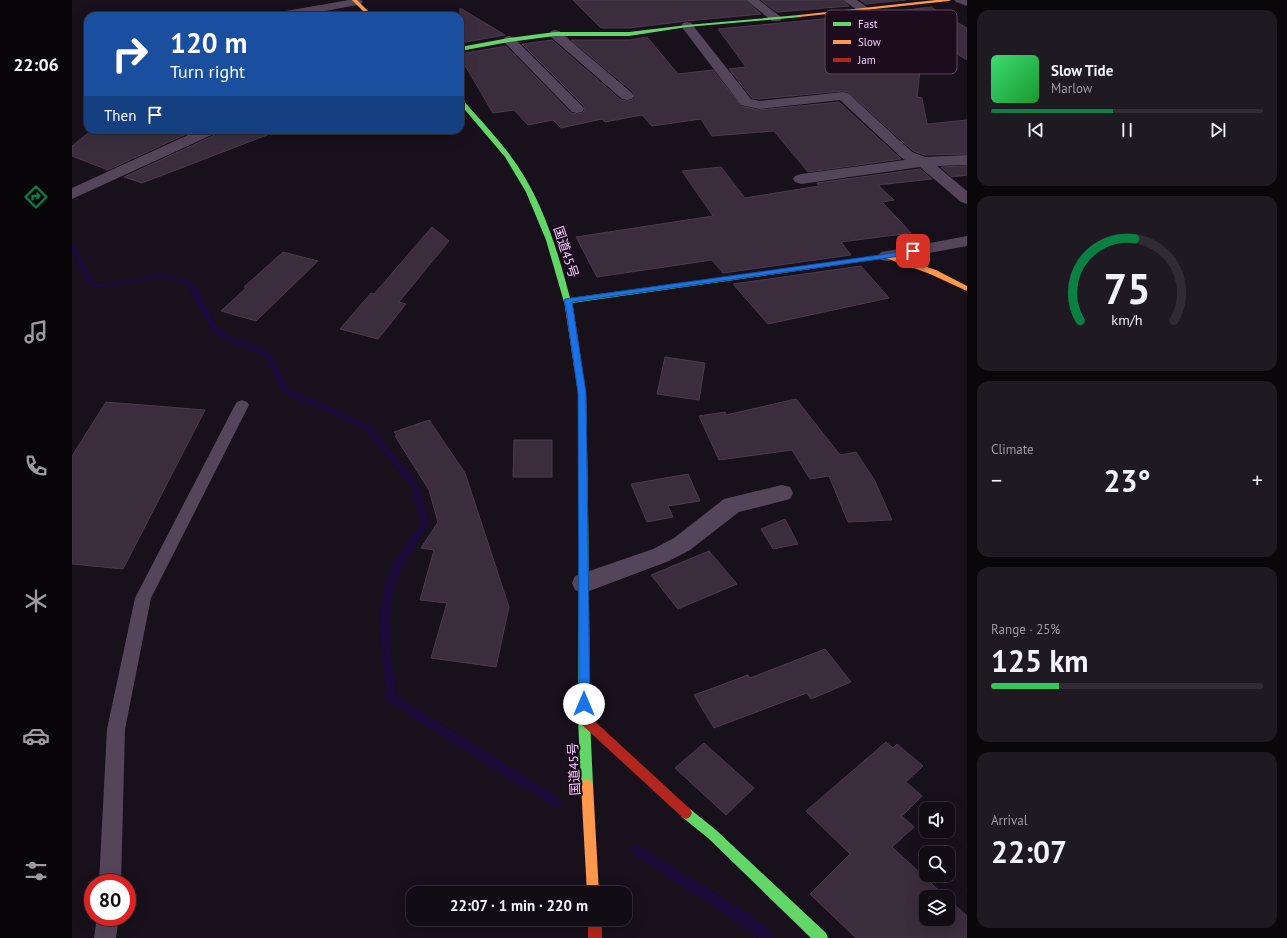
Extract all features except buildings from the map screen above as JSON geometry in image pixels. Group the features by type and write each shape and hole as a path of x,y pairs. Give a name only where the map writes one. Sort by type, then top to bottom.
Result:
{"main road":[{"path":"865,10 949,0"},
{"path":"356,1 367,12"},
{"path":"464,47 555,34 621,34 687,26 825,14"},
{"name":"国道45号","path":"464,105 520,175 540,213 556,257 570,309 582,393 584,719 593,886"},
{"path":"568,301 887,256 933,272 967,289"},
{"path":"584,719 671,800 712,834 821,938"},
{"path":"595,926 596,938"}],"street":[{"path":"752,0 776,18"},
{"path":"849,0 865,10"},
{"path":"960,0 967,3"},
{"path":"300,12 356,1"},
{"path":"687,26 746,102 759,105 843,96 907,155 923,162 967,199"},
{"path":"555,34 627,96"},
{"path":"509,40 577,109"},
{"path":"72,194 202,134"},
{"path":"801,179 923,162 967,160"},
{"path":"887,256 967,241"},
{"path":"584,583 661,554 682,544 732,505 782,493"}],"lane":[{"path":"110,874 116,729 143,598 242,405"},
{"path":"105,938 107,926"}],"waterway":[{"path":"72,244 91,283 97,286 161,276 184,281 192,286 197,298 215,329 227,338 258,350 268,356 285,390 367,427 415,485 425,523 398,565 390,583 388,592 385,631 392,699 556,802"},
{"path":"636,850 749,922 768,938"}],"traffic: fast":[{"path":"464,48 555,34 629,34 687,26 799,16"},
{"path":"464,105 508,156 521,176 544,223 569,307"},
{"path":"568,301 804,268"},
{"path":"583,501 584,719 587,785"},
{"path":"686,813 712,834 821,938"}],"traffic: slow":[{"path":"354,0 367,12"},
{"path":"855,10 949,0"},
{"path":"799,16 825,13"},
{"path":"804,268 887,256 933,272 967,289"},
{"path":"569,307 582,393 583,501"},
{"path":"587,785 593,886"}],"traffic: jam":[{"path":"584,719 686,813"},
{"path":"595,926 595,938"}],"route":[{"path":"584,704 582,393 568,301 887,256 913,251"}]}
